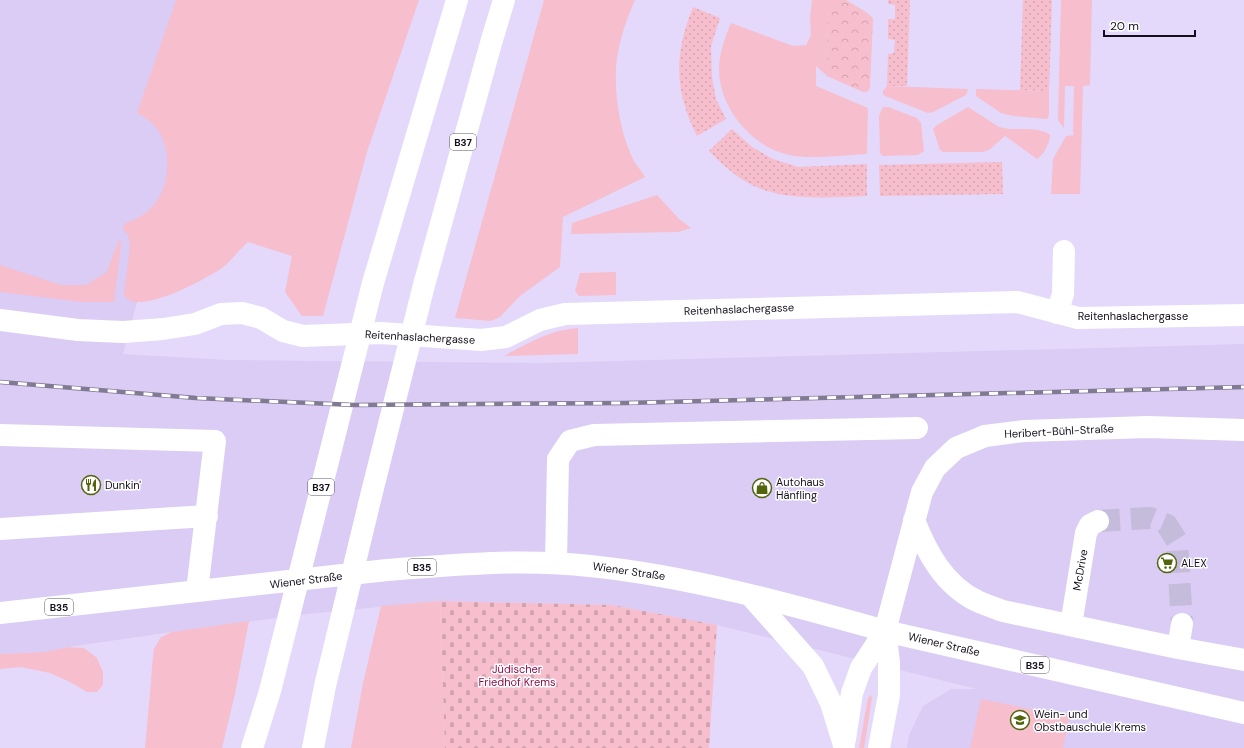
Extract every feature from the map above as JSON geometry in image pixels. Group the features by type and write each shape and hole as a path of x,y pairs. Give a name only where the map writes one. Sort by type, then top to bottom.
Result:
{"main road":[{"name":"B37","path":"262,748 270,691 373,283 457,0"},
{"name":"B37","path":"313,748 325,686 424,285 504,0"},
{"path":"1057,313 1063,294 1064,251"},
{"name":"Reitenhaslachergasse","path":"0,320 78,330 123,332 163,329 195,324 221,314 242,313 260,318 283,331 303,336 381,333 481,340 506,337 540,320 565,314 1017,302 1078,318 1244,315"},
{"name":"Heribert-Bühl-Straße","path":"885,631 922,492 936,468 956,448 985,436 1024,431 1148,427 1244,430"},
{"path":"556,563 558,459 570,441 594,435 917,428"},
{"path":"0,435 216,441 197,592"},
{"path":"0,529 207,516"},
{"path":"914,520 924,545 934,564 952,585 976,601 1003,611 1178,648 1244,660"},
{"name":"McDrive","path":"1071,625 1086,533 1090,524 1098,521"},
{"name":"Wiener Straße","path":"0,613 387,570 501,563 556,563 663,576 750,595 885,631 1244,713"},
{"path":"750,595 813,666 831,703 843,747"},
{"path":"1178,648 1182,624"},
{"path":"843,747 852,693 861,668 885,631"},
{"path":"879,748 889,695 889,662 885,631"},
{"path":"321,748 325,686"},
{"path":"252,748 270,691"}],"shaded area":[{"path":"0,0 219,0 123,354 226,360 541,363 1244,344 1244,748 907,748 909,735 923,706 951,689 977,689 717,625 612,605 440,601 307,614 68,647 45,652 0,654"}],"green space":[{"path":"176,0 419,0 367,152 323,316 302,316 285,292 292,256 248,242 222,268 178,292 164,297 140,302 130,301 124,295 130,246 128,235 123,229 124,224 143,215 156,202 165,183 167,172 166,150 158,130 151,122 137,113"},
{"path":"544,0 635,0 620,43 617,58 616,82 620,121 627,146 633,160 645,177 563,217 560,267 520,296 500,317 491,321 455,318"},
{"path":"812,0 828,0 827,76 816,66 816,86 868,108 867,154 801,157 782,153 769,148 746,131 729,108 724,94 720,81 720,55 731,23 793,46 806,45 811,35 810,17"},
{"path":"828,0 846,0 873,18 870,88 867,92 863,92 827,76"},
{"path":"888,0 910,0 907,86 887,86 888,54 894,53 895,40 888,39 888,19 895,19 895,5 888,4"},
{"path":"1023,0 1052,0 1049,91 1020,90"},
{"path":"1061,0 1092,0 1090,85 1083,86 1080,194 1051,194 1053,159 1066,136 1074,135 1074,86 1065,86 1064,128 1058,120"},
{"path":"693,7 720,18 711,46 712,77 716,99 726,119 697,136 689,119 684,103 679,72 682,41"},
{"path":"887,86 968,89 966,95 933,112 928,113 885,96 883,91"},
{"path":"976,89 1049,91 1048,118 1013,116 1001,113 976,96"},
{"path":"883,107 888,107 917,118 921,123 924,151 918,155 883,156 880,153 879,116"},
{"path":"968,107 999,127 1039,130 1050,135 1049,141 1042,155 1037,159 1005,136 989,150 983,152 943,152 940,150 933,129 937,125"},
{"path":"732,129 752,147 773,159 798,167 867,164 867,196 800,197 774,193 753,186 733,173 709,151"},
{"path":"1002,162 1003,194 880,196 879,165"},
{"path":"657,195 679,219 691,228 678,232 571,234 572,223"},
{"path":"119,239 121,244 114,302 82,302 0,292 0,265 61,285 86,285 107,272"},
{"path":"616,272 616,295 579,296 575,291 580,273"},
{"path":"578,328 578,354 504,356 549,334"},
{"path":"440,601 445,748 351,748 363,683 381,606"},
{"name":"Jüdischer Friedhof Krems","path":"440,601 612,605 717,625 709,748 445,748"},
{"path":"249,621 235,694 222,748 145,748 154,649 161,637 172,632"},
{"path":"68,647 84,648 97,658 103,672 103,685 97,692 87,692 50,673 21,667 0,669 0,654 45,652"},
{"path":"871,695 872,698 864,748 859,748 868,698"},
{"path":"981,699 1069,717 1063,748 970,748"}],"tunnel":[{"path":"1098,521 1150,518 1167,525 1177,541 1182,624"}],"railway":[{"path":"0,382 196,398 354,405 625,403 1244,387"}],"place":[{"name":"Dunkin'","path":"91,485"},
{"name":"Autohaus Hänfling","path":"762,488"},
{"name":"ALEX","path":"1167,563"},
{"name":"Wein- und Obstbauschule Krems","path":"1020,720"}]}
